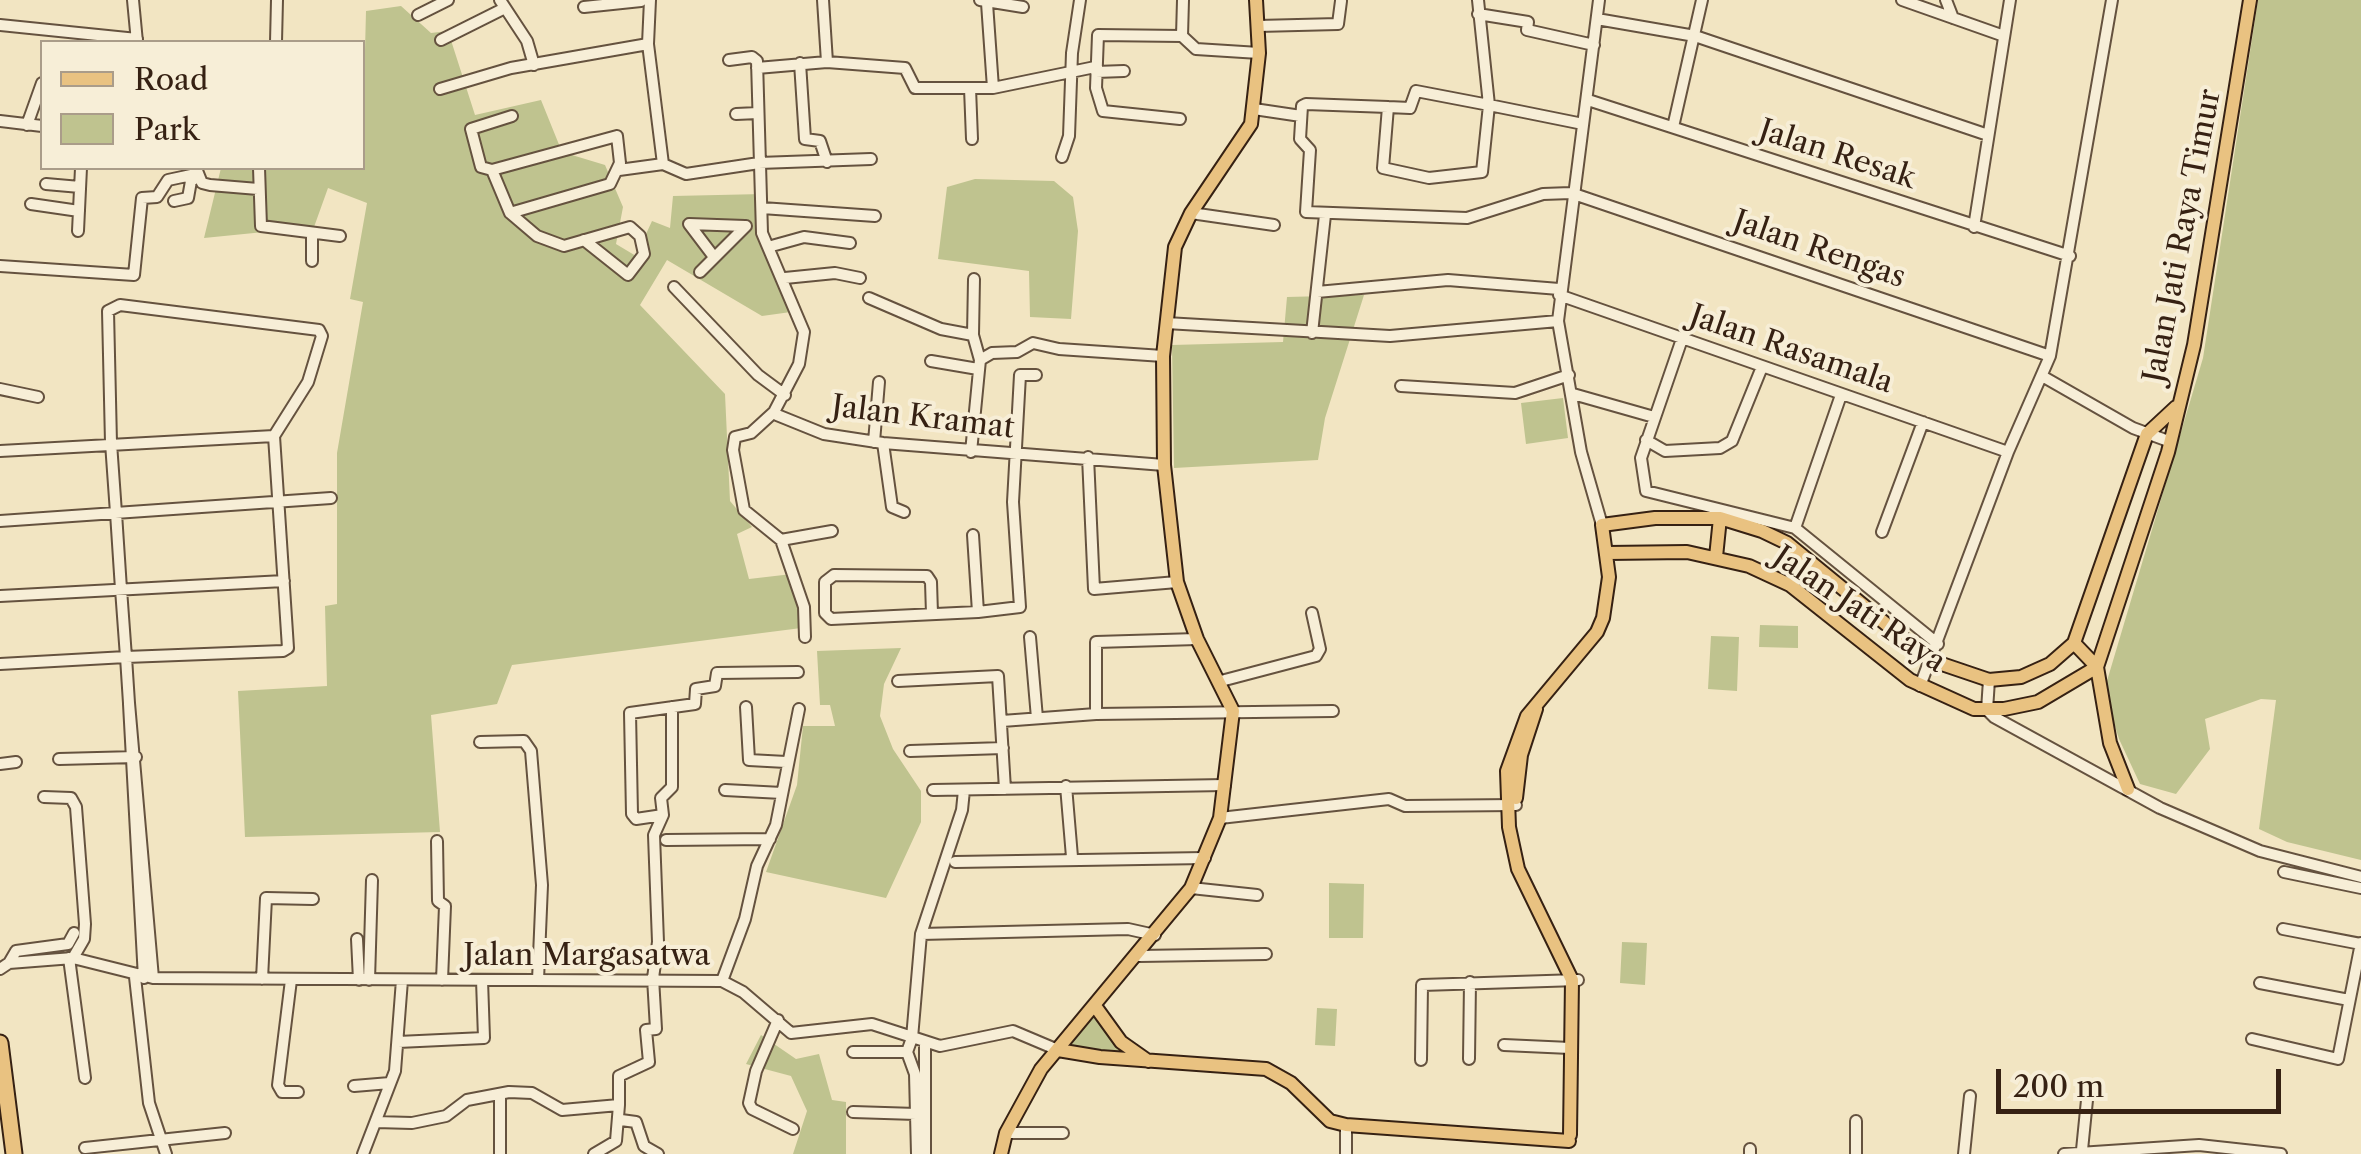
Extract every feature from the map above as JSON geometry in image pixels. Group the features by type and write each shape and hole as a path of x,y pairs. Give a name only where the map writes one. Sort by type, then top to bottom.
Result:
{"highway":[{"path":"0,1043 11,1154"}],"main road":[{"path":"1000,1154 1006,1133 1041,1069 1139,956 1149,933 1191,888 1196,858 1220,818 1216,785 1228,711 1221,681 1196,639 1176,582 1164,465 1163,356 1172,257 1191,214 1245,134 1254,109 1259,53 1256,0"},
{"name":"Jalan Jati Raya Timur","path":"2074,643 2147,434 2176,407 2196,329 2250,0"},
{"path":"2128,789 2110,743 2097,667 2170,442 2176,407"},
{"path":"1346,1125 1569,1130 1575,980 1526,868 1512,805 1510,752 1526,716 1536,710 1597,632 1607,596 1608,553 1602,525 1655,518 1720,518 1787,543 1930,660 1988,680 2036,672 2074,643 2097,667"},
{"path":"1716,558 1720,518"},
{"name":"Jalan Jati Raya","path":"1608,553 1687,552 1749,566 1790,586 1920,686 1987,710"},
{"path":"1987,710 2054,696 2097,667"},
{"path":"1095,1006 1121,1042 1150,1062"},
{"name":"Jalan Margasatwa","path":"1058,1050 1150,1062 1266,1069 1291,1082 1330,1121 1346,1125"}],"street":[{"path":"134,0 137,40"},
{"path":"276,40 277,0"},
{"path":"823,0 828,62"},
{"path":"1062,157 1070,136 1080,0"},
{"path":"1182,36 1183,0"},
{"path":"1388,107 1383,168 1429,178 1482,172 1489,105 1478,0"},
{"path":"1599,0 1588,100 1571,193 1558,321 1581,452 1602,525"},
{"path":"1673,126 1702,0"},
{"path":"1902,0 2004,36"},
{"path":"1946,0 1953,18"},
{"path":"1974,227 2010,0"},
{"path":"1920,686 2008,452 2050,356 2112,0"},
{"path":"584,7 647,1 662,164"},
{"path":"993,88 984,2 1023,7"},
{"path":"1258,26 1338,24 1341,2"},
{"path":"446,38 503,4 526,41 534,65"},
{"path":"418,15 439,5"},
{"path":"1478,14 1528,22 1527,30 1594,45"},
{"path":"1597,20 1695,36 1988,135"},
{"path":"0,26 87,40"},
{"path":"1180,119 1103,111 1096,70 1099,34 1182,36 1196,49 1259,53"},
{"path":"440,88 534,65 648,44"},
{"path":"729,60 752,58 758,68 828,62 906,68 915,88 993,88 1072,69 1124,71"},
{"path":"800,62 804,138 820,140 827,162"},
{"name":"Jalan Kramat","path":"758,68 762,225 804,332 799,364 774,412 824,434 878,443 1164,465"},
{"path":"27,124 40,88"},
{"path":"970,88 972,139"},
{"path":"1571,193 1543,194 1467,218 1325,215 1304,209 1310,150 1300,141 1301,116 1306,104 1410,108 1416,91 1583,124"},
{"name":"Jalan Resak","path":"1588,100 2070,256"},
{"path":"1254,109 1301,116"},
{"path":"736,114 758,114"},
{"path":"510,212 610,184 619,170 617,136 492,170 481,167 471,129 512,116"},
{"path":"0,121 40,126"},
{"path":"619,170 662,164 686,174 759,162 871,159"},
{"path":"78,232 81,170"},
{"path":"260,170 261,226 340,236"},
{"path":"492,170 510,212 537,236 564,246 584,240 630,227 640,236 644,254 628,276 584,240"},
{"path":"197,173 210,186 258,189"},
{"path":"174,201 188,198 197,173"},
{"path":"0,266 134,274 142,198 157,197 168,180 197,173"},
{"path":"46,184 80,187"},
{"name":"Jalan Rengas","path":"1571,193 2050,356"},
{"path":"31,204 79,211"},
{"path":"762,208 875,216"},
{"path":"1191,214 1274,224"},
{"path":"1312,333 1325,215"},
{"path":"714,257 688,224 762,225"},
{"path":"700,272 745,226"},
{"path":"312,233 312,261"},
{"path":"768,247 804,237 832,237 850,243"},
{"path":"784,278 836,273 860,278"},
{"path":"971,452 979,364 973,335 974,278"},
{"name":"Jalan Rasamala","path":"1316,292 1448,280 1559,292 2008,452"},
{"path":"674,287 758,375 785,395"},
{"path":"868,298 941,329 973,335"},
{"path":"0,664 126,657 283,650 290,642 274,436 312,372 322,336 319,330 120,305 108,311 111,444 122,589 126,657 129,703 142,886 148,1104 166,1154"},
{"path":"1166,324 1390,336 1558,321"},
{"path":"1682,339 1640,458 1646,491 1796,528 1938,644"},
{"path":"931,360 979,364 992,353 1017,352 1033,343 1058,349 1163,356"},
{"path":"1646,440 1665,450 1720,448 1732,441 1762,367"},
{"path":"932,614 932,582 927,576 834,575 825,582 825,613 831,619 978,612 1020,608 1013,502 1020,375 1036,374"},
{"path":"1401,386 1515,392 1568,375"},
{"path":"2042,376 2147,434 2170,442"},
{"path":"879,382 878,443 892,506 904,512"},
{"path":"0,389 38,397"},
{"path":"1573,394 1654,416"},
{"path":"1796,528 1841,395"},
{"path":"774,412 751,433 735,437 733,450 744,510 781,540 804,607 805,637"},
{"path":"1882,532 1923,422"},
{"path":"0,450 274,436"},
{"path":"1088,457 1094,590 1176,582"},
{"path":"0,520 331,498"},
{"path":"781,540 832,531"},
{"path":"973,535 978,612"},
{"path":"0,596 284,581"},
{"path":"1221,681 1316,656 1320,648 1312,613"},
{"path":"1030,638 1038,718"},
{"path":"1096,714 1096,642 1196,639"},
{"path":"663,816 636,819 632,814 630,714 695,704 696,688 715,686 717,673 798,672"},
{"path":"898,680 996,675 1004,789"},
{"path":"1988,680 1987,710 2128,789 2260,851 2361,878"},
{"path":"746,706 749,760 786,762"},
{"path":"594,1154 616,1140 620,1120 619,1076 649,1062 646,1030 656,1029 652,978 658,942 654,835 663,816 661,798 672,786 672,708"},
{"path":"722,981 745,919 757,866 770,839 798,708"},
{"path":"1002,721 1096,714 1333,710"},
{"path":"480,742 524,741 531,751 542,885 538,980"},
{"path":"910,751 1002,748"},
{"path":"59,758 133,757"},
{"path":"0,764 16,762"},
{"path":"932,790 1216,785"},
{"path":"1066,786 1072,857"},
{"path":"725,790 782,793"},
{"path":"916,1154 915,1074 906,1052 912,1038 921,934 962,810 964,790"},
{"path":"44,797 71,798 76,807 85,924 84,939 71,958 85,1078"},
{"path":"1220,818 1310,812 1389,799 1405,806 1512,805"},
{"path":"666,840 770,839"},
{"path":"437,841 438,901 445,906 442,980"},
{"path":"954,862 1072,857 1196,858"},
{"path":"2284,872 2361,888"},
{"path":"364,980 372,880"},
{"path":"1191,888 1257,895"},
{"path":"262,979 266,898 313,899"},
{"path":"2252,1040 2338,1059 2361,944 2283,929"},
{"path":"4,966 16,951 68,944 74,933"},
{"path":"921,934 1149,933"},
{"path":"358,940 364,980"},
{"path":"1139,956 1266,954"},
{"name":"Jalan Margasatwa","path":"4,966 71,958 144,978 722,981 791,1032 872,1024 897,1029 925,1044 952,1046 1014,1031 1058,1050"},
{"path":"290,980 278,1085 282,1092 298,1092"},
{"path":"363,1154 390,1083 398,1042 402,980"},
{"path":"398,1042 484,1038 482,980"},
{"path":"1421,1060 1422,985 1575,980"},
{"path":"1469,1059 1470,982"},
{"path":"2260,983 2349,1000"},
{"path":"778,1020 756,1072 749,1103 752,1109 793,1130"},
{"path":"1504,1045 1573,1043"},
{"path":"925,1044 925,1154"},
{"path":"853,1052 906,1052"},
{"path":"354,1086 390,1083"},
{"path":"0,1088 11,1154"},
{"path":"2082,1150 2088,1090"},
{"path":"376,1122 412,1123 446,1116 467,1100 532,1092 549,1106 562,1110 619,1104"},
{"path":"500,1096 500,1154"},
{"path":"1964,1154 1970,1096"},
{"path":"853,1112 916,1114"},
{"path":"620,1120 636,1122 644,1146 658,1154"},
{"path":"1856,1121 1856,1154"},
{"path":"1346,1125 1346,1154"},
{"path":"84,1148 225,1133"},
{"path":"1006,1133 1063,1133"},
{"path":"2064,1154 2214,1145 2280,1154"}],"green space":[{"path":"2258,0 2361,0 2361,860 2287,842 2259,829 2276,700 2261,699 2205,719 2210,749 2176,794 2140,784 2119,739 2104,691 2203,358"},
{"path":"401,6 431,33 448,31 475,115 541,100 562,152 605,165 623,207 616,244 636,256 652,221 670,228 673,196 763,194 766,238 798,311 762,316 667,260 640,305 725,394 730,501 752,527 737,534 749,579 792,574 809,627 512,665 497,704 431,715 440,832 245,837 238,691 327,686 325,606 337,604 337,453 363,302 350,299 367,203 328,188 314,227 204,238 221,170 365,170 366,11"},
{"path":"975,179 1054,181 1073,197 1078,231 1071,319 1030,317 1029,271 938,259 947,187"},
{"path":"1364,295 1325,418 1318,460 1174,468 1172,345 1283,342 1287,297"},
{"path":"1563,398 1568,438 1526,444 1521,403"},
{"path":"1760,625 1798,626 1798,648 1759,647"},
{"path":"1711,636 1739,637 1737,691 1708,689"},
{"path":"901,648 884,684 880,716 893,749 921,791 921,822 886,898 766,872 797,785 803,726 835,726 830,705 820,705 817,651"},
{"path":"1329,883 1364,884 1363,938 1329,938"},
{"path":"1622,942 1647,943 1645,985 1620,983"},
{"path":"1317,1008 1337,1009 1335,1046 1315,1045"},
{"path":"1094,1016 1111,1039 1129,1054 1069,1046"},
{"path":"761,1035 796,1059 819,1054 832,1100 846,1102 846,1154 793,1154 807,1111 791,1076 746,1064"}]}
